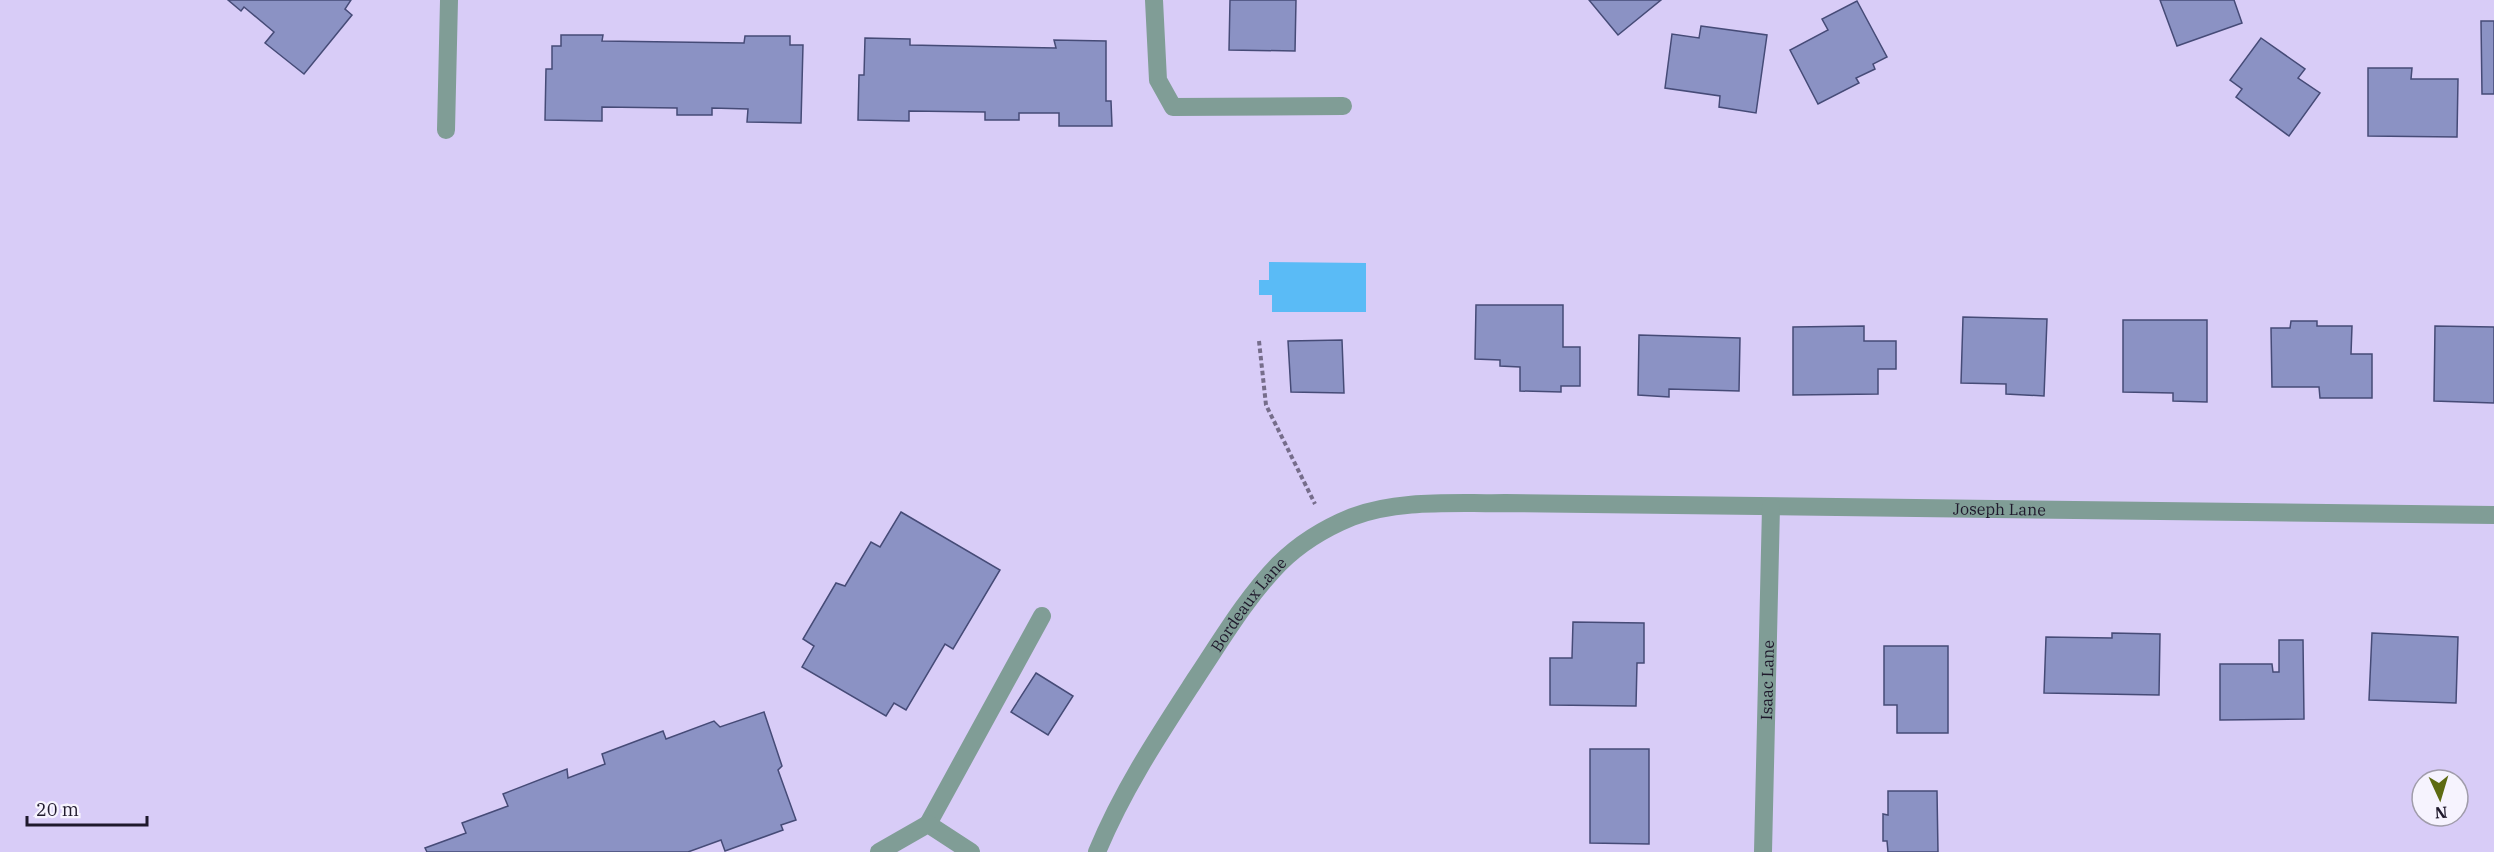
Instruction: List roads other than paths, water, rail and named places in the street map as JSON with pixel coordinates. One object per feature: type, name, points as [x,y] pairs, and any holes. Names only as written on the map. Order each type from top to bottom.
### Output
[{"type":"street","points":[[447,130],[449,0]]},
{"type":"street","points":[[1154,0],[1158,80],[1173,107],[1343,106]]},
{"type":"street","name":"Joseph Lane","points":[[1505,503],[2494,515]]},
{"type":"street","name":"Bordeaux Lane","points":[[1097,852],[1113,813],[1142,760],[1242,608],[1280,563],[1302,544],[1353,517],[1391,507],[1505,503]]},
{"type":"street","name":"Isaac Lane","points":[[1763,852],[1771,507]]},
{"type":"street","points":[[879,852],[928,824],[1042,616]]},
{"type":"street","points":[[928,824],[971,852]]},
{"type":"water","points":[[1269,262],[1366,263],[1366,312],[1272,312],[1272,295],[1259,295],[1259,280],[1269,280]]}]
